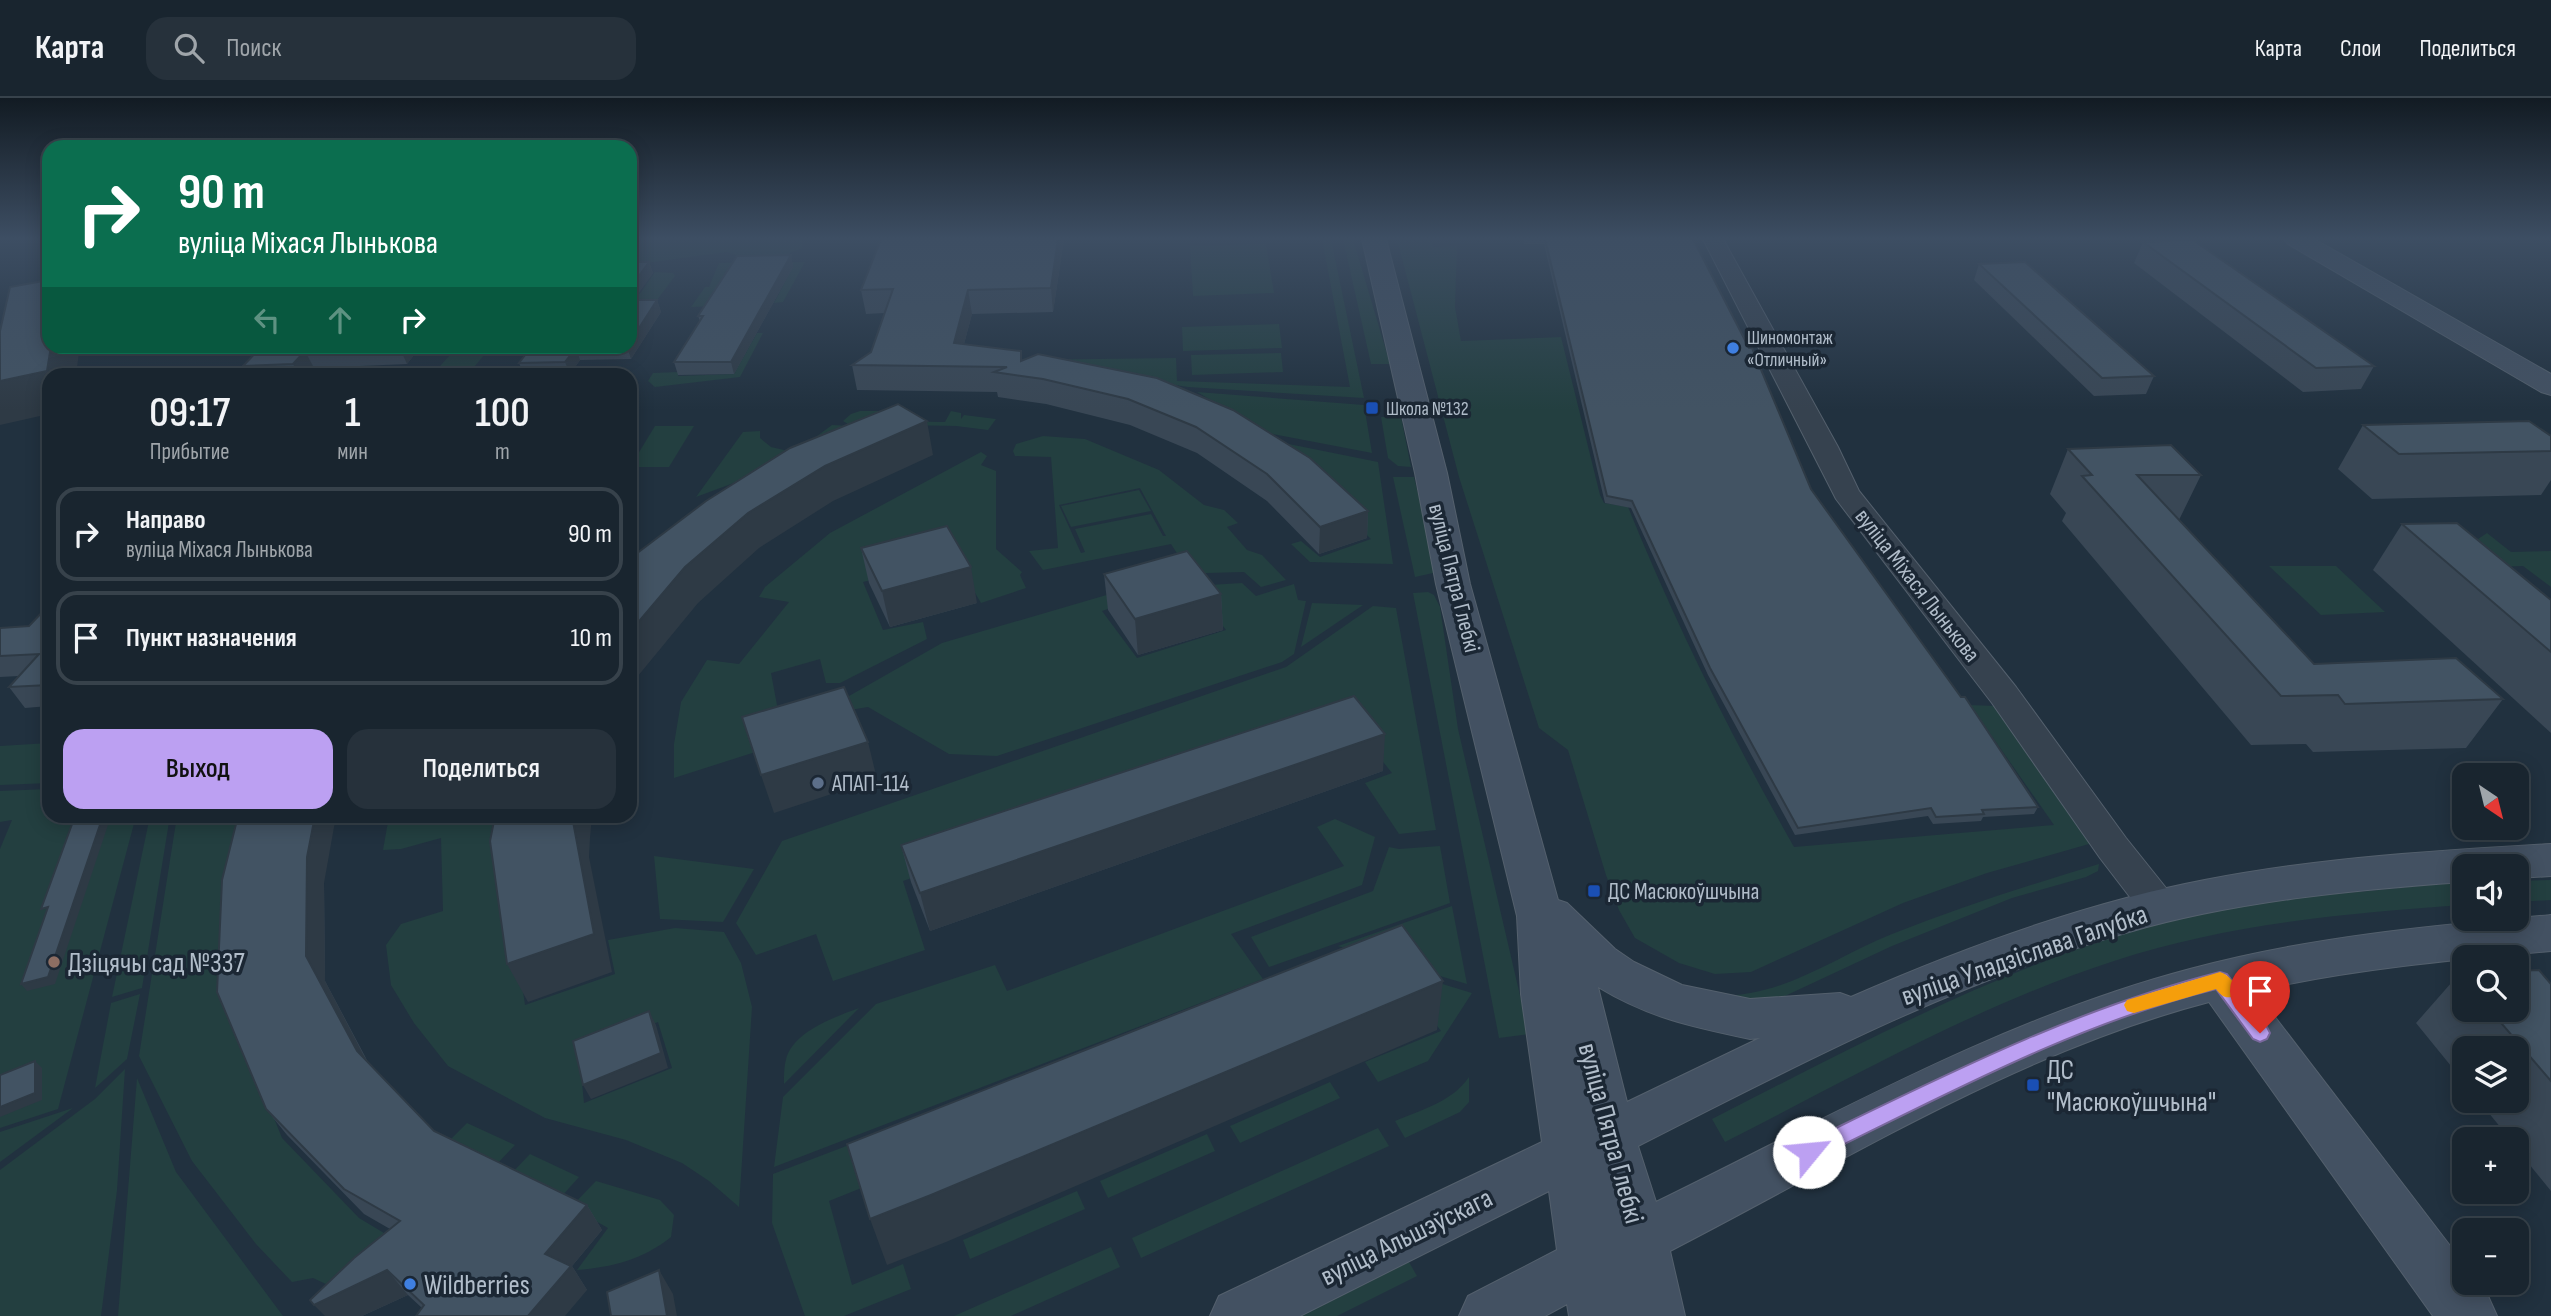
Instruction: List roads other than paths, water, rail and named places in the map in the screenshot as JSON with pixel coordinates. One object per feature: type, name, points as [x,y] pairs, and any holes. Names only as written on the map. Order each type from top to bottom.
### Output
[{"type":"main road","name":"вуліца Пятра Глебкі","points":[[1388,296],[1428,460],[1454,583],[1539,909],[1545,994],[1590,1145],[1639,1237],[1656,1316]]},
{"type":"main road","points":[[2395,296],[2551,386]]},
{"type":"main road","name":"вуліца Уладзіслава Галубка","points":[[1590,1145],[1863,1011],[2044,942],[2160,908],[2307,883],[2401,872],[2551,860]]},
{"type":"main road","points":[[1539,909],[1599,962],[1635,985],[1673,1003],[1750,1019],[1863,1011]]},
{"type":"main road","points":[[1488,1316],[1853,1128],[2007,1056],[2147,1000],[2220,980],[2358,953],[2551,933]]},
{"type":"main road","points":[[2220,980],[2468,1316]]},
{"type":"main road","name":"вуліца Пятра Глебкі","points":[[1590,1145],[1587,1263],[1598,1316]]},
{"type":"main road","name":"вуліца Альшэўскага","points":[[1239,1316],[1590,1145]]},
{"type":"street","name":"вуліца Міхася Лынькова","points":[[1744,296],[1825,447],[1846,493],[2004,695],[2113,848],[2160,908]]},
{"type":"place","name":"Шиномонтаж «Отличный»","points":[[1733,348]]},
{"type":"place","name":"Школа №132","points":[[1372,408]]},
{"type":"place","name":"АПАП-114","points":[[818,783]]},
{"type":"place","name":"ДС Масюкоўшчына","points":[[1594,891]]},
{"type":"place","name":"Дзіцячы сад №337","points":[[54,962]]},
{"type":"place","name":"ДС \"Масюкоўшчына\"","points":[[2033,1085]]},
{"type":"place","name":"Wildberries","points":[[410,1284]]}]
